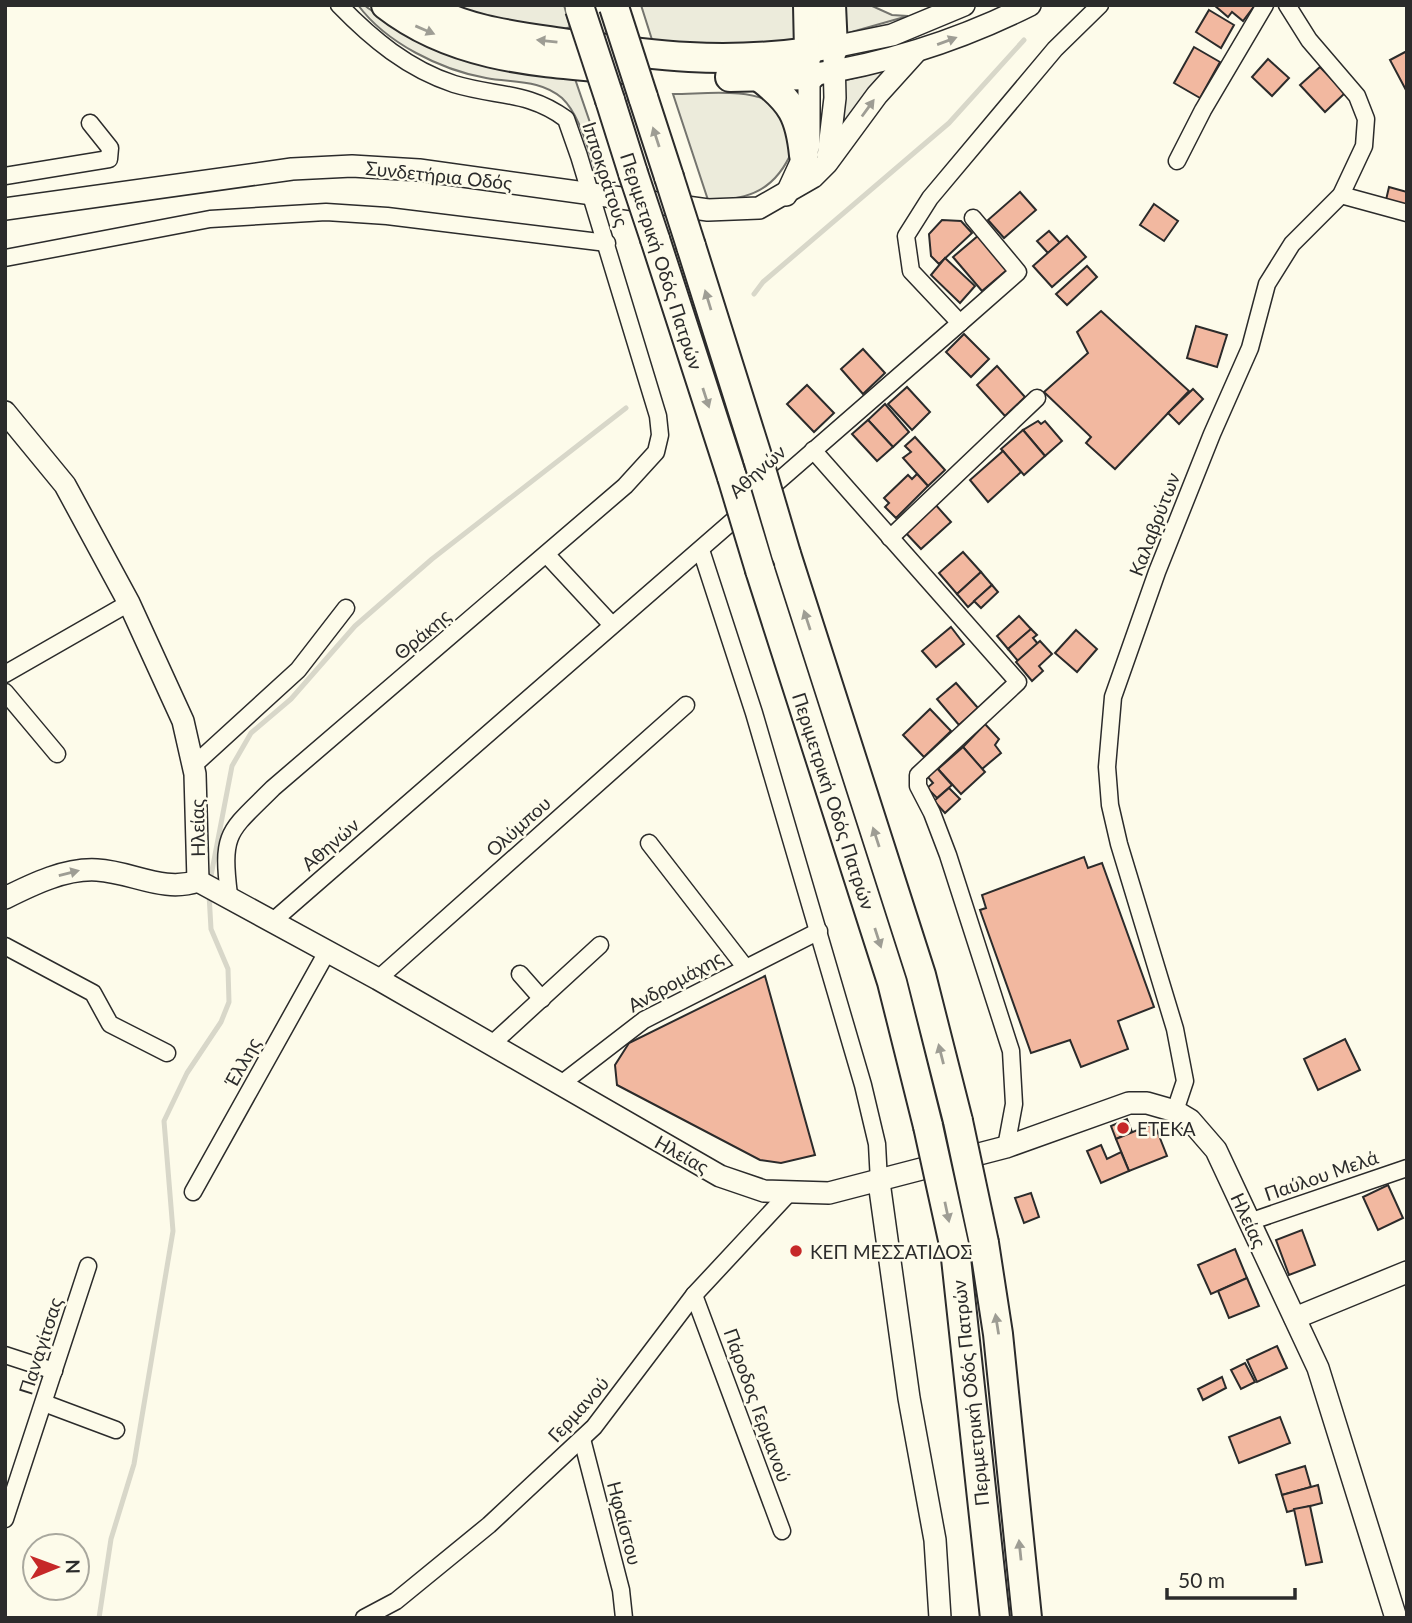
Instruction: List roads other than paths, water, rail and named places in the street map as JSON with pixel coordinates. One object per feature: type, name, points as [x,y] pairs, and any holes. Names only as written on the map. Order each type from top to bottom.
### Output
[{"type":"highway","points":[[386,5],[411,24],[468,49],[523,60],[712,77],[761,78],[822,62]]},
{"type":"highway","points":[[421,5],[455,22],[493,34],[644,55],[822,62]]},
{"type":"highway","points":[[808,5],[822,62]]},
{"type":"highway","points":[[822,62],[831,5]]},
{"type":"highway","name":"Περιμετρική Οδός Πατρών","points":[[614,6],[921,975],[958,1121],[984,1243],[998,1334],[1027,1618]]},
{"type":"highway","name":"Περιμετρική Οδός Πατρών","points":[[579,7],[892,982],[955,1249],[995,1618]]},
{"type":"highway","points":[[761,78],[790,105],[816,159]]},
{"type":"main road","points":[[822,62],[964,5]]},
{"type":"main road","points":[[822,62],[915,53],[978,30],[1030,5]]},
{"type":"main road","points":[[816,159],[915,53]]},
{"type":"main road","name":"Συνδετήρια Οδός","points":[[5,209],[292,169],[352,166],[419,170],[591,195],[734,211],[759,208],[786,195],[816,159],[811,125],[822,62]]},
{"type":"main road","name":"Ηλείας","points":[[5,412],[65,485],[129,603],[183,721],[194,765],[212,887],[379,979],[720,1176],[753,1188],[789,1194],[829,1193],[879,1182],[1006,1147],[1129,1103],[1147,1103],[1175,1111],[1198,1128],[1216,1150],[1295,1318],[1330,1401],[1396,1618]]},
{"type":"main road","points":[[5,898],[51,878],[84,870],[106,871],[176,887],[212,887]]},
{"type":"main road","points":[[879,1182],[909,1398],[935,1540],[940,1618]]},
{"type":"main road","points":[[1295,1318],[1407,1272]]},
{"type":"street","name":"Ιπποκράτους","points":[[339,5],[369,36],[420,69],[452,83],[496,94],[527,97],[566,120],[607,243],[657,410]]},
{"type":"street","points":[[960,323],[911,271],[906,236],[930,198],[1055,49],[1100,5]]},
{"type":"street","points":[[1177,161],[1203,110],[1265,5]]},
{"type":"street","name":"Καλαβρύτων","points":[[1175,1111],[1185,1082],[1175,1030],[1119,844],[1110,805],[1107,767],[1113,698],[1157,572],[1212,434],[1251,348],[1267,284],[1292,244],[1340,195],[1364,146],[1367,132],[1363,107],[1350,87],[1309,40],[1287,5]]},
{"type":"street","points":[[5,176],[109,159],[110,148],[90,123]]},
{"type":"street","points":[[1340,195],[1407,213]]},
{"type":"street","points":[[5,258],[210,219],[326,212],[376,215],[607,243]]},
{"type":"street","name":"Αθηνών","points":[[273,921],[1018,272],[973,218]]},
{"type":"street","points":[[890,538],[1037,398]]},
{"type":"street","name":"Θράκης","points":[[212,887],[233,829],[273,788],[547,555],[649,463],[656,452],[660,435],[657,410]]},
{"type":"street","points":[[813,450],[1018,682],[918,775],[918,786],[945,846],[1011,1051],[1014,1096],[1006,1147]]},
{"type":"street","points":[[701,550],[819,931],[872,1119],[879,1182]]},
{"type":"street","points":[[547,555],[612,625]]},
{"type":"street","points":[[5,674],[129,603]]},
{"type":"street","points":[[194,765],[298,670],[346,608]]},
{"type":"street","points":[[5,692],[57,754]]},
{"type":"street","name":"Ολύμπου","points":[[379,979],[686,705]]},
{"type":"street","points":[[649,844],[745,967]]},
{"type":"street","name":"Ανδρομάχης","points":[[561,1084],[644,1020],[819,931]]},
{"type":"street","points":[[492,1044],[600,945]]},
{"type":"street","points":[[5,946],[93,993],[110,1024],[167,1053]]},
{"type":"street","name":"Έλλης","points":[[193,1192],[327,952]]},
{"type":"street","points":[[520,974],[542,999]]},
{"type":"street","name":"Παύλου Μελά","points":[[1249,1222],[1407,1168]]},
{"type":"street","name":"Γερμανού","points":[[364,1618],[386,1607],[417,1584],[489,1525],[582,1439],[606,1413],[694,1295],[789,1194]]},
{"type":"street","name":"Παναγίτσας","points":[[5,1519],[88,1266]]},
{"type":"street","name":"Πάροδος Γερμανού","points":[[694,1295],[782,1531]]},
{"type":"street","points":[[5,1355],[54,1371]]},
{"type":"street","points":[[44,1403],[116,1430]]},
{"type":"street","name":"Ηφαίστου","points":[[582,1439],[621,1590],[624,1618]]},
{"type":"waterway","points":[[754,294],[763,282],[949,123],[1024,40]]},
{"type":"waterway","points":[[210,881],[232,766],[251,733],[291,699],[355,626],[432,559],[626,408]]},
{"type":"waterway","points":[[99,1618],[111,1539],[134,1464],[173,1231],[164,1121],[187,1073],[221,1022],[229,1002],[228,969],[211,929],[209,894]]},
{"type":"place","name":"ΕΤΕΚΑ","points":[[1123,1128]]},
{"type":"place","name":"ΚΕΠ ΜΕΣΣΑΤΙΔΟΣ","points":[[796,1251]]}]
